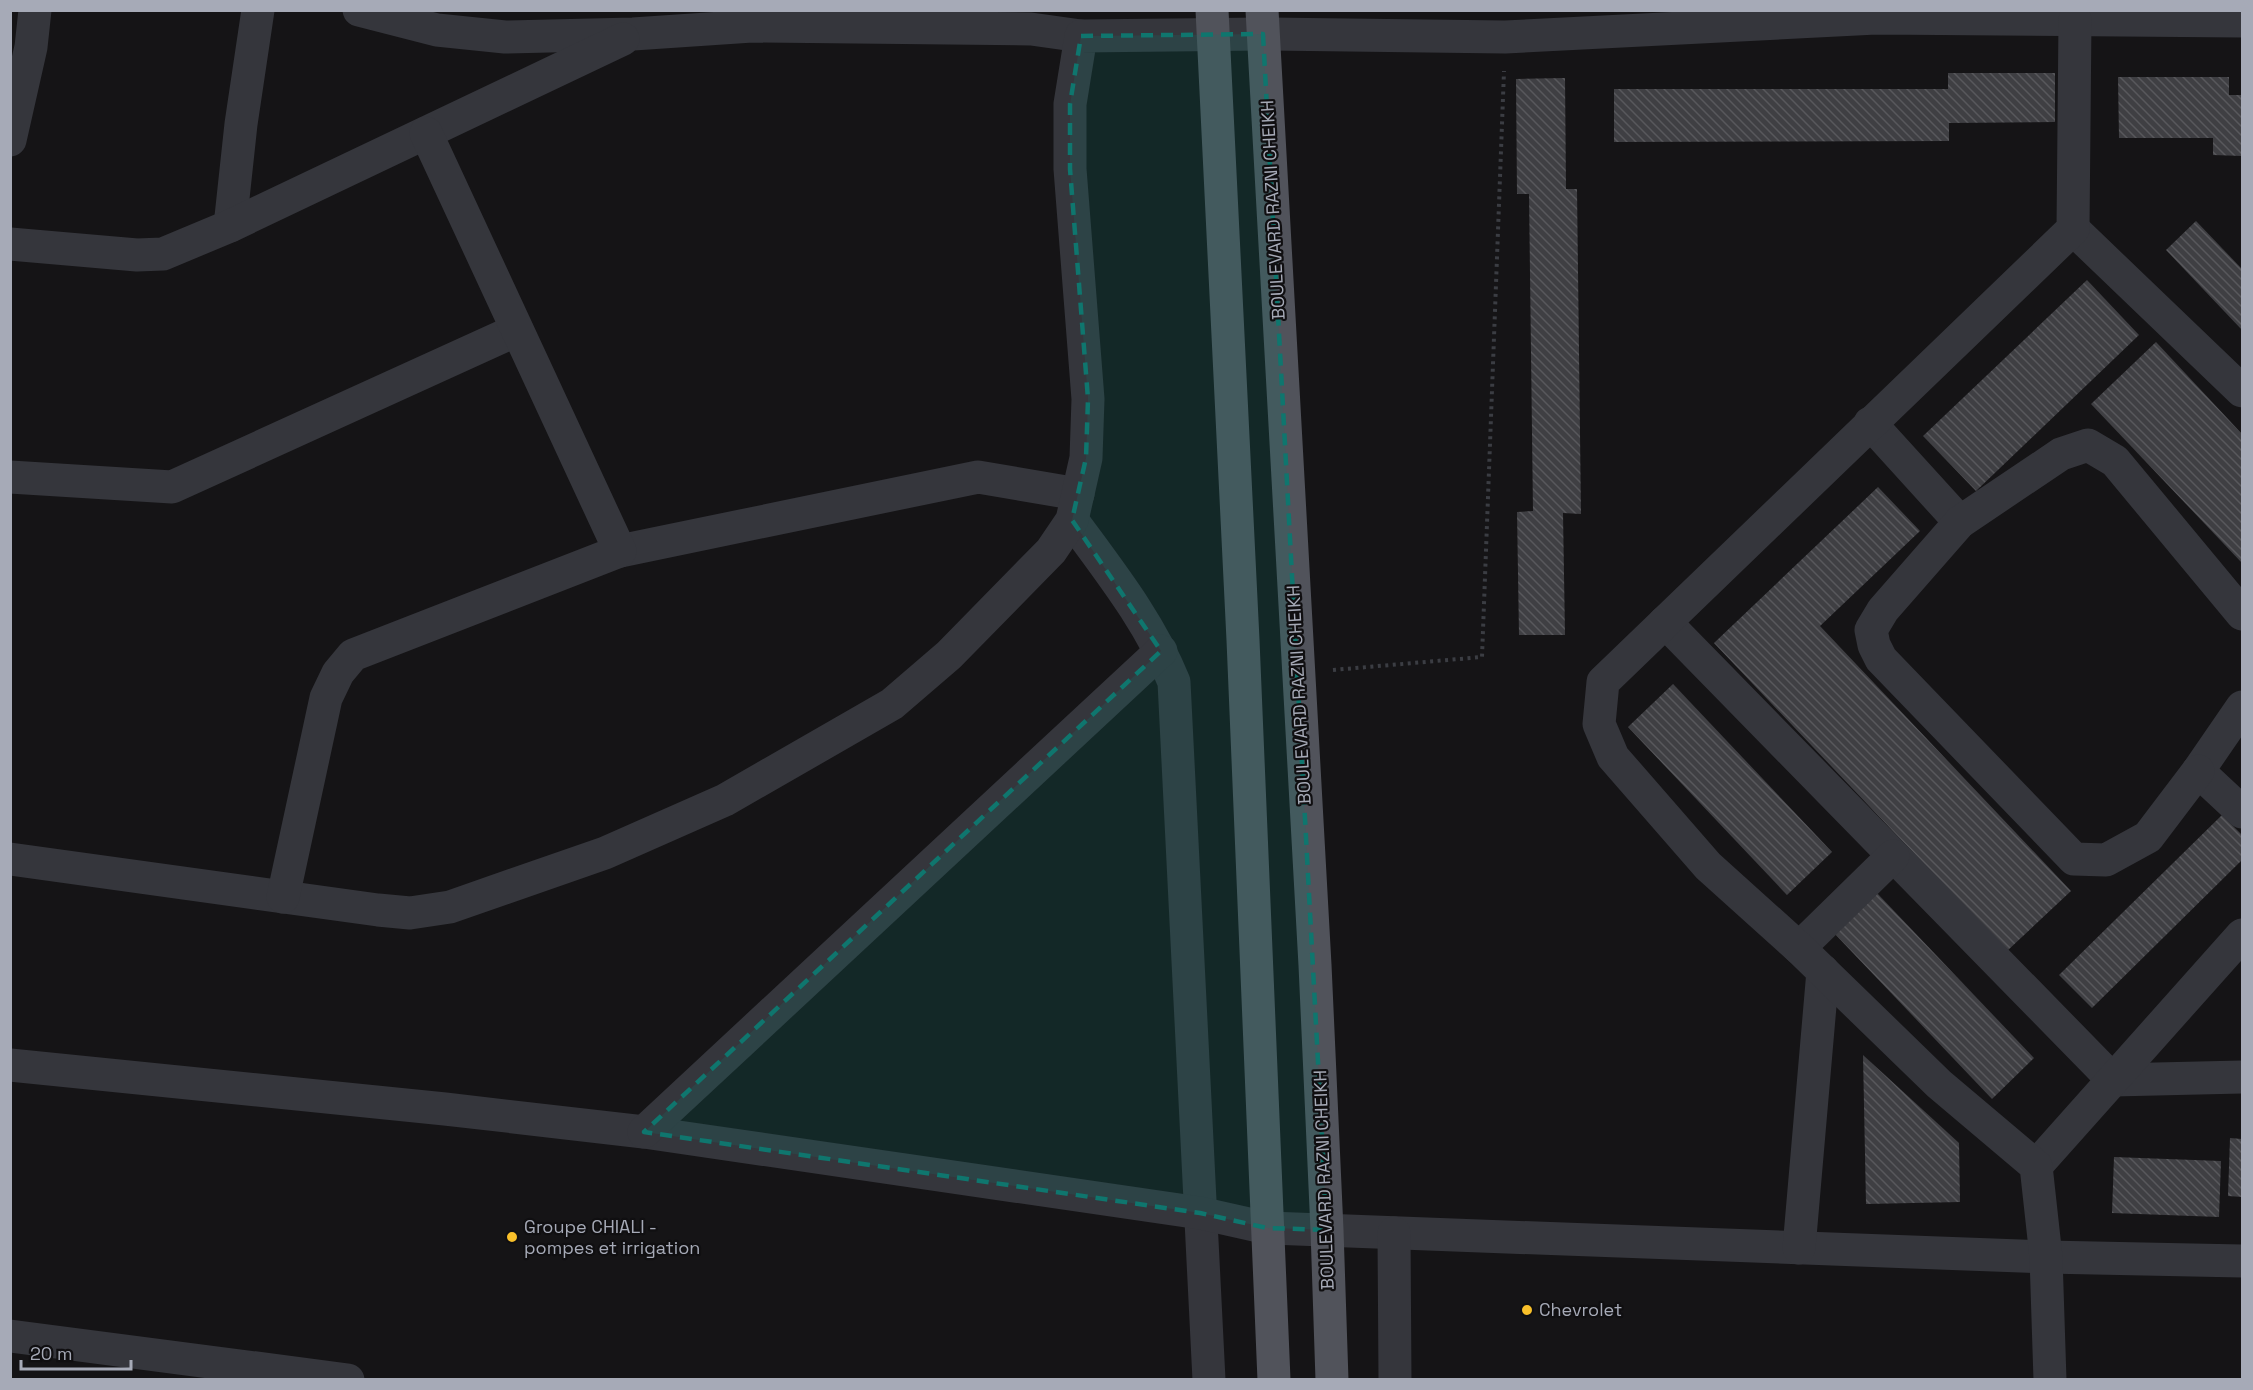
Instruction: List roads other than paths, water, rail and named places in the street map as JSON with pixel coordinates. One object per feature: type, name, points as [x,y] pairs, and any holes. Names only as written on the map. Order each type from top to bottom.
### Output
[{"type":"main road","points":[[1212,22],[1243,640],[1274,1380]]},
{"type":"main road","name":"BOULEVARD RAZNI CHEIKH","points":[[1262,22],[1315,965],[1332,1380]]},
{"type":"street","points":[[10,140],[21,45],[35,10]]},
{"type":"street","points":[[230,226],[241,124],[258,10]]},
{"type":"street","points":[[359,10],[436,30],[505,37],[618,26],[1031,29],[1081,36],[1212,22],[1505,24],[1876,14],[2075,20],[2242,21]]},
{"type":"street","points":[[2050,1380],[2046,1257],[2036,1166],[1939,1084],[1799,948],[1708,866],[1613,757],[1599,724],[1603,682],[2073,229],[2075,20]]},
{"type":"street","points":[[10,244],[137,255],[163,254],[230,226],[426,133],[618,26]]},
{"type":"street","points":[[10,859],[410,913],[450,907],[605,853],[725,800],[892,704],[949,655],[1051,551],[1075,507],[1086,458],[1088,399],[1070,169],[1070,104],[1081,36]]},
{"type":"street","points":[[426,133],[620,551]]},
{"type":"street","points":[[2073,229],[2242,391]]},
{"type":"street","points":[[10,477],[172,487],[517,330]]},
{"type":"street","points":[[1870,423],[1960,522]]},
{"type":"street","points":[[2242,614],[2115,461],[2088,445],[2061,454],[1960,522],[1883,610],[1871,630],[1874,645],[1881,659],[2074,860],[2106,860],[2148,837],[2198,771],[2242,707]]},
{"type":"street","points":[[283,897],[326,698],[338,673],[353,655],[620,551],[978,477],[1075,507],[1161,651],[1174,682],[1209,1380]]},
{"type":"street","points":[[1665,622],[2113,1080],[2242,1077]]},
{"type":"street","points":[[644,1132],[1161,651]]},
{"type":"street","points":[[2198,771],[2242,812]]},
{"type":"street","points":[[1799,948],[1893,856]]},
{"type":"street","points":[[2036,1166],[2242,935]]},
{"type":"street","points":[[1800,1248],[1823,971]]},
{"type":"street","points":[[10,1065],[445,1108],[644,1132],[1200,1213],[1267,1228],[2046,1257],[2242,1260]]},
{"type":"street","points":[[1394,1233],[1395,1380]]},
{"type":"street","points":[[10,1336],[348,1380]]},
{"type":"place","name":"Groupe CHIALI - pompes et irrigation","points":[[512,1237]]},
{"type":"place","name":"Chevrolet","points":[[1527,1310]]}]
